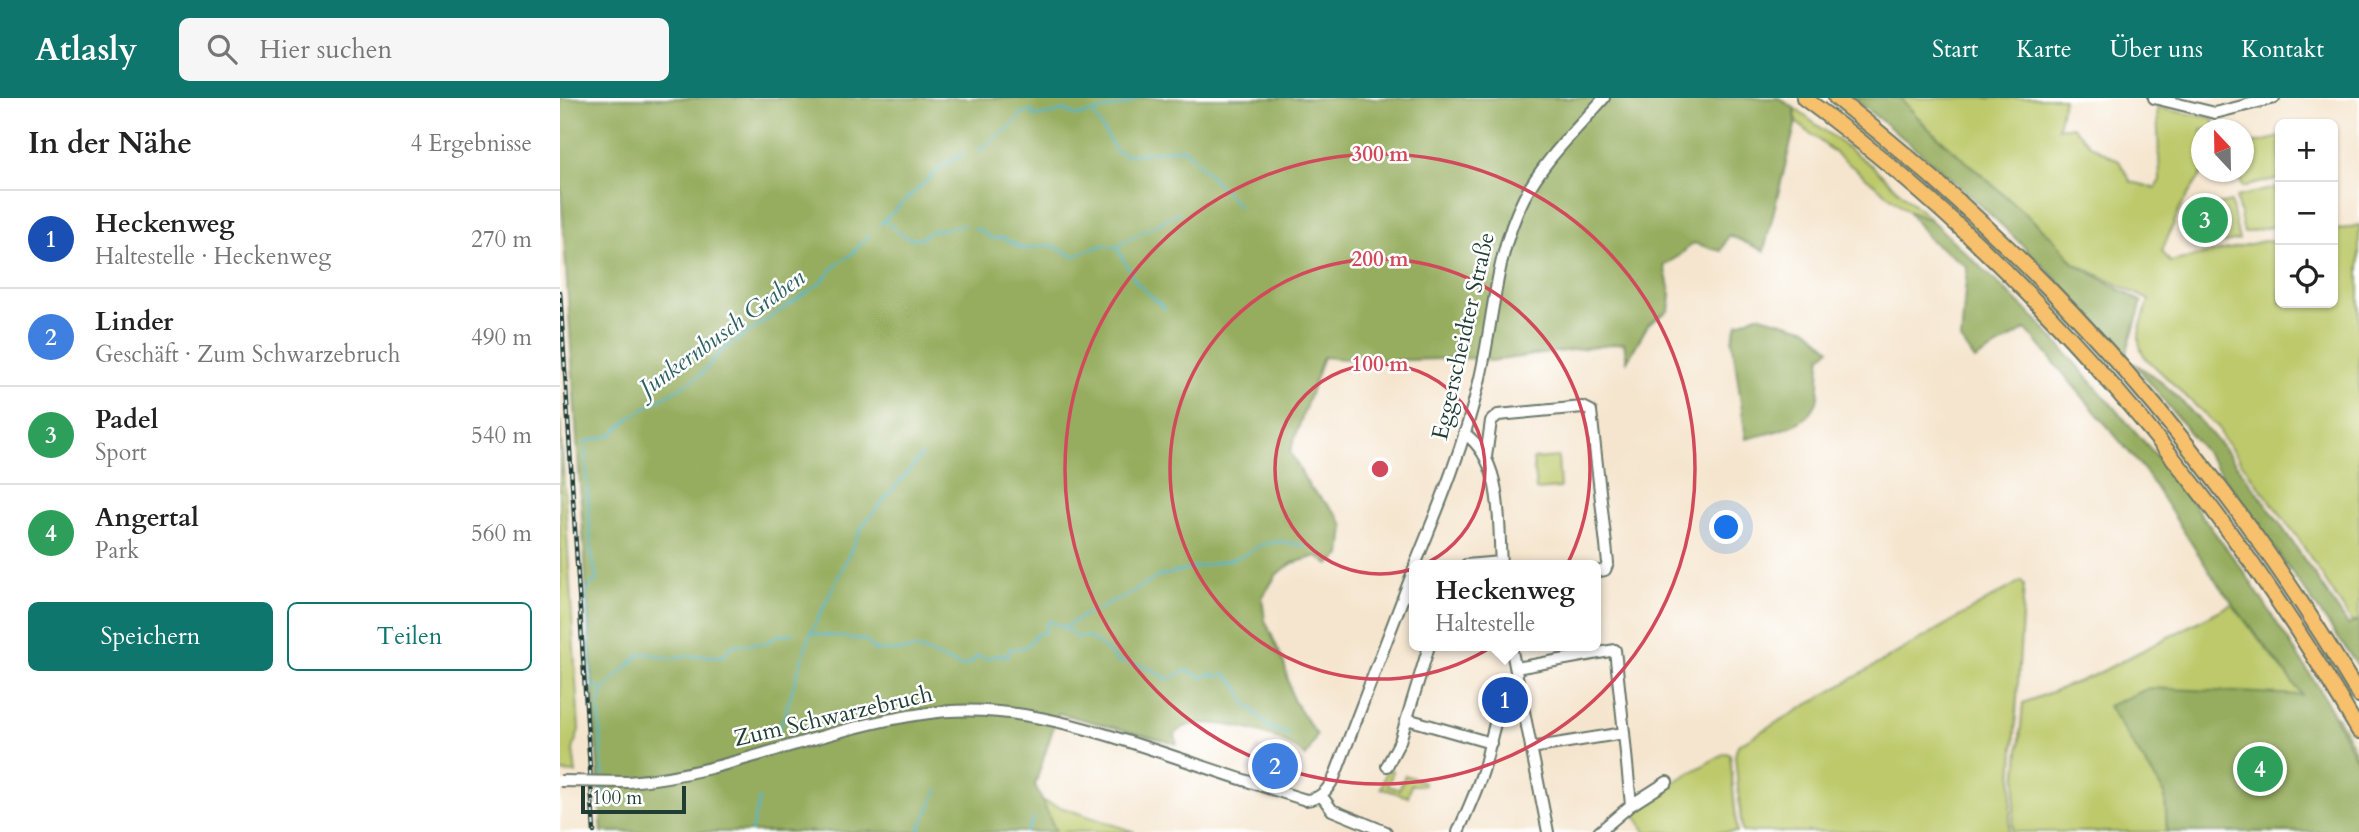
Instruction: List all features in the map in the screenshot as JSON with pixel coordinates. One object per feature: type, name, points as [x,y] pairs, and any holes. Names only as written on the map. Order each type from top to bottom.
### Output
[{"type":"highway","points":[[1804,98],[1892,168],[1976,244],[2049,316],[2101,373],[2155,436],[2255,568],[2321,667],[2359,731]]},
{"type":"highway","points":[[1836,98],[1905,151],[1992,230],[2076,316],[2151,399],[2271,558],[2359,695]]},
{"type":"street","name":"Eggerscheidter Straße","points":[[1418,560],[1463,437],[1480,376],[1496,280],[1511,226],[1526,195],[1542,171],[1604,98]]},
{"type":"street","points":[[2154,98],[2216,114],[2274,98]]},
{"type":"street","points":[[1486,457],[1491,421],[1498,415],[1583,407],[1591,411],[1608,564],[1605,570],[1601,571]]},
{"type":"street","points":[[1463,437],[1479,444],[1494,478],[1501,560]]},
{"type":"street","name":"Eggerscheidter Straße","points":[[1321,795],[1334,778],[1409,583]]},
{"type":"street","points":[[1516,668],[1615,650],[1631,805]]},
{"type":"street","points":[[1387,766],[1400,741],[1427,651]]},
{"type":"street","points":[[1512,651],[1548,832]]},
{"type":"street","points":[[1458,832],[1472,801],[1504,698],[1511,686],[1518,681]]},
{"type":"street","name":"Zum Schwarzebruch","points":[[560,781],[628,782],[689,773],[895,719],[957,710],[991,710],[1063,721],[1306,800],[1321,795]]},
{"type":"street","points":[[1407,719],[1490,743]]},
{"type":"street","points":[[1531,748],[1624,733]]},
{"type":"street","points":[[1599,832],[1631,805],[1667,782]]},
{"type":"street","points":[[1321,795],[1332,810],[1380,831]]},
{"type":"shaded area","points":[[1257,746],[1302,762],[1294,785],[1247,771]]},
{"type":"green space","points":[[560,98],[1779,98],[1794,108],[1796,122],[1764,251],[1729,235],[1721,251],[1693,243],[1664,265],[1671,296],[1669,310],[1648,325],[1627,361],[1624,343],[1491,361],[1476,358],[1371,361],[1323,357],[1290,452],[1310,488],[1335,512],[1344,526],[1341,555],[1329,565],[1317,556],[1293,563],[1277,574],[1262,598],[1265,620],[1284,663],[1293,700],[1317,735],[1306,757],[1282,741],[1235,726],[1188,726],[1175,733],[1177,744],[1058,713],[1035,785],[1056,832],[602,832],[560,174]]},
{"type":"green space","points":[[1852,98],[1900,98],[1928,128],[2053,238],[2074,263],[2142,302],[2126,354],[2062,285],[1961,187]]},
{"type":"green space","points":[[1900,98],[2064,98],[2058,128],[2072,126],[2090,145],[2119,161],[2131,182],[2155,188],[2160,180],[2157,108],[2213,118],[2191,119],[2191,182],[2197,182],[2181,206],[2162,251],[2170,262],[2264,241],[2275,242],[2275,308],[2338,308],[2338,230],[2359,225],[2359,620],[2353,624],[2298,538],[2222,437],[2219,428],[2145,357],[2139,336],[2149,300],[2074,263],[2053,238],[1928,128]]},
{"type":"green space","points":[[1794,108],[1872,166],[1933,222],[1908,211],[1796,122]]},
{"type":"green space","points":[[2275,138],[2275,179],[2242,187],[2241,182],[2254,182],[2254,144]]},
{"type":"green space","points":[[2275,188],[2275,226],[2244,233],[2236,197]]},
{"type":"green space","points":[[2231,202],[2239,240],[2196,249],[2194,234],[2198,233],[2194,210]]},
{"type":"green space","points":[[1908,211],[1933,222],[2037,320],[2161,461],[2244,572],[2322,693],[2359,764],[2359,828],[2356,832],[2167,832],[2165,794],[2108,706],[2149,688],[2302,695],[2217,583],[2145,471],[2026,329],[1975,360],[1961,340],[1967,267],[1929,239]]},
{"type":"green space","points":[[1757,315],[1808,329],[1830,349],[1821,356],[1817,402],[1811,412],[1781,430],[1746,439],[1732,339],[1737,324]]},
{"type":"green space","points":[[2134,363],[2165,385],[2195,415],[2264,502],[2348,625],[2359,620],[2359,667],[2212,461]]},
{"type":"green space","points":[[560,420],[579,730],[573,750],[576,773],[560,772]]},
{"type":"green space","points":[[1558,457],[1560,488],[1536,490],[1533,459]]},
{"type":"green space","points":[[2021,581],[2024,584],[2009,832],[1742,832],[1735,755],[1738,745]]},
{"type":"green space","points":[[2232,604],[2303,696],[2338,718],[2359,758],[2359,832],[2172,832],[2169,781],[2114,715],[2165,794],[2167,832],[2012,832],[2023,703],[2095,675]]},
{"type":"green space","points":[[1725,753],[1730,754],[1737,832],[1646,832],[1633,812],[1672,783]]},
{"type":"green space","points":[[1387,769],[1393,771],[1388,786],[1399,789],[1405,775],[1424,782],[1424,785],[1411,785],[1408,797],[1381,788]]},
{"type":"green space","points":[[1042,801],[1135,832],[1056,832]]},
{"type":"waterway","name":"Junkernbusch Graben","points":[[979,150],[1013,125],[1021,113],[1026,114],[1031,110],[1035,117],[1064,110],[1076,116],[1129,104],[1137,98]]},
{"type":"waterway","points":[[1093,113],[1116,151],[1126,155],[1184,148],[1240,207]]},
{"type":"waterway","name":"Junkernbusch Graben","points":[[880,224],[941,167],[964,153]]},
{"type":"waterway","points":[[974,229],[981,230],[990,238],[1003,238],[1024,249],[1052,245],[1073,256],[1103,245],[1116,247],[1179,212]]},
{"type":"waterway","points":[[886,222],[904,236],[913,239],[923,237],[931,231],[964,225]]},
{"type":"waterway","name":"Junkernbusch Graben","points":[[603,776],[599,705],[603,690],[597,686],[592,687],[586,593],[597,580],[591,551],[585,442],[611,435],[631,417],[699,376],[723,350],[819,284],[869,236]]},
{"type":"waterway","points":[[1117,248],[1136,282],[1165,309]]},
{"type":"waterway","points":[[780,729],[809,637],[863,525],[922,455]]},
{"type":"waterway","points":[[1066,627],[1159,576],[1240,557],[1261,545],[1280,541],[1306,546]]},
{"type":"waterway","points":[[811,633],[866,640],[875,651],[916,648],[962,667],[978,655],[985,659],[997,655],[1008,656],[1009,649],[1025,647],[1035,635],[1044,633],[1049,621],[1064,627],[1078,638],[1087,636],[1118,662],[1144,666],[1168,680],[1186,670],[1204,678],[1211,673],[1217,677],[1224,673],[1237,685],[1246,703],[1270,728],[1289,735]]},
{"type":"waterway","points":[[604,689],[640,654],[674,659],[681,656],[723,656],[733,645],[767,643],[773,638],[793,634]]},
{"type":"waterway","points":[[603,786],[603,806]]},
{"type":"waterway","points":[[918,832],[938,789]]},
{"type":"waterway","points":[[751,832],[760,798]]},
{"type":"waterway","points":[[1026,832],[1034,818]]},
{"type":"railway","points":[[560,292],[594,832]]},
{"type":"place","name":"Padel","points":[[2205,220]]},
{"type":"place","name":"Heckenweg","points":[[1505,700]]},
{"type":"place","name":"Linder","points":[[1275,766]]},
{"type":"place","name":"Angertal","points":[[2260,769]]}]
